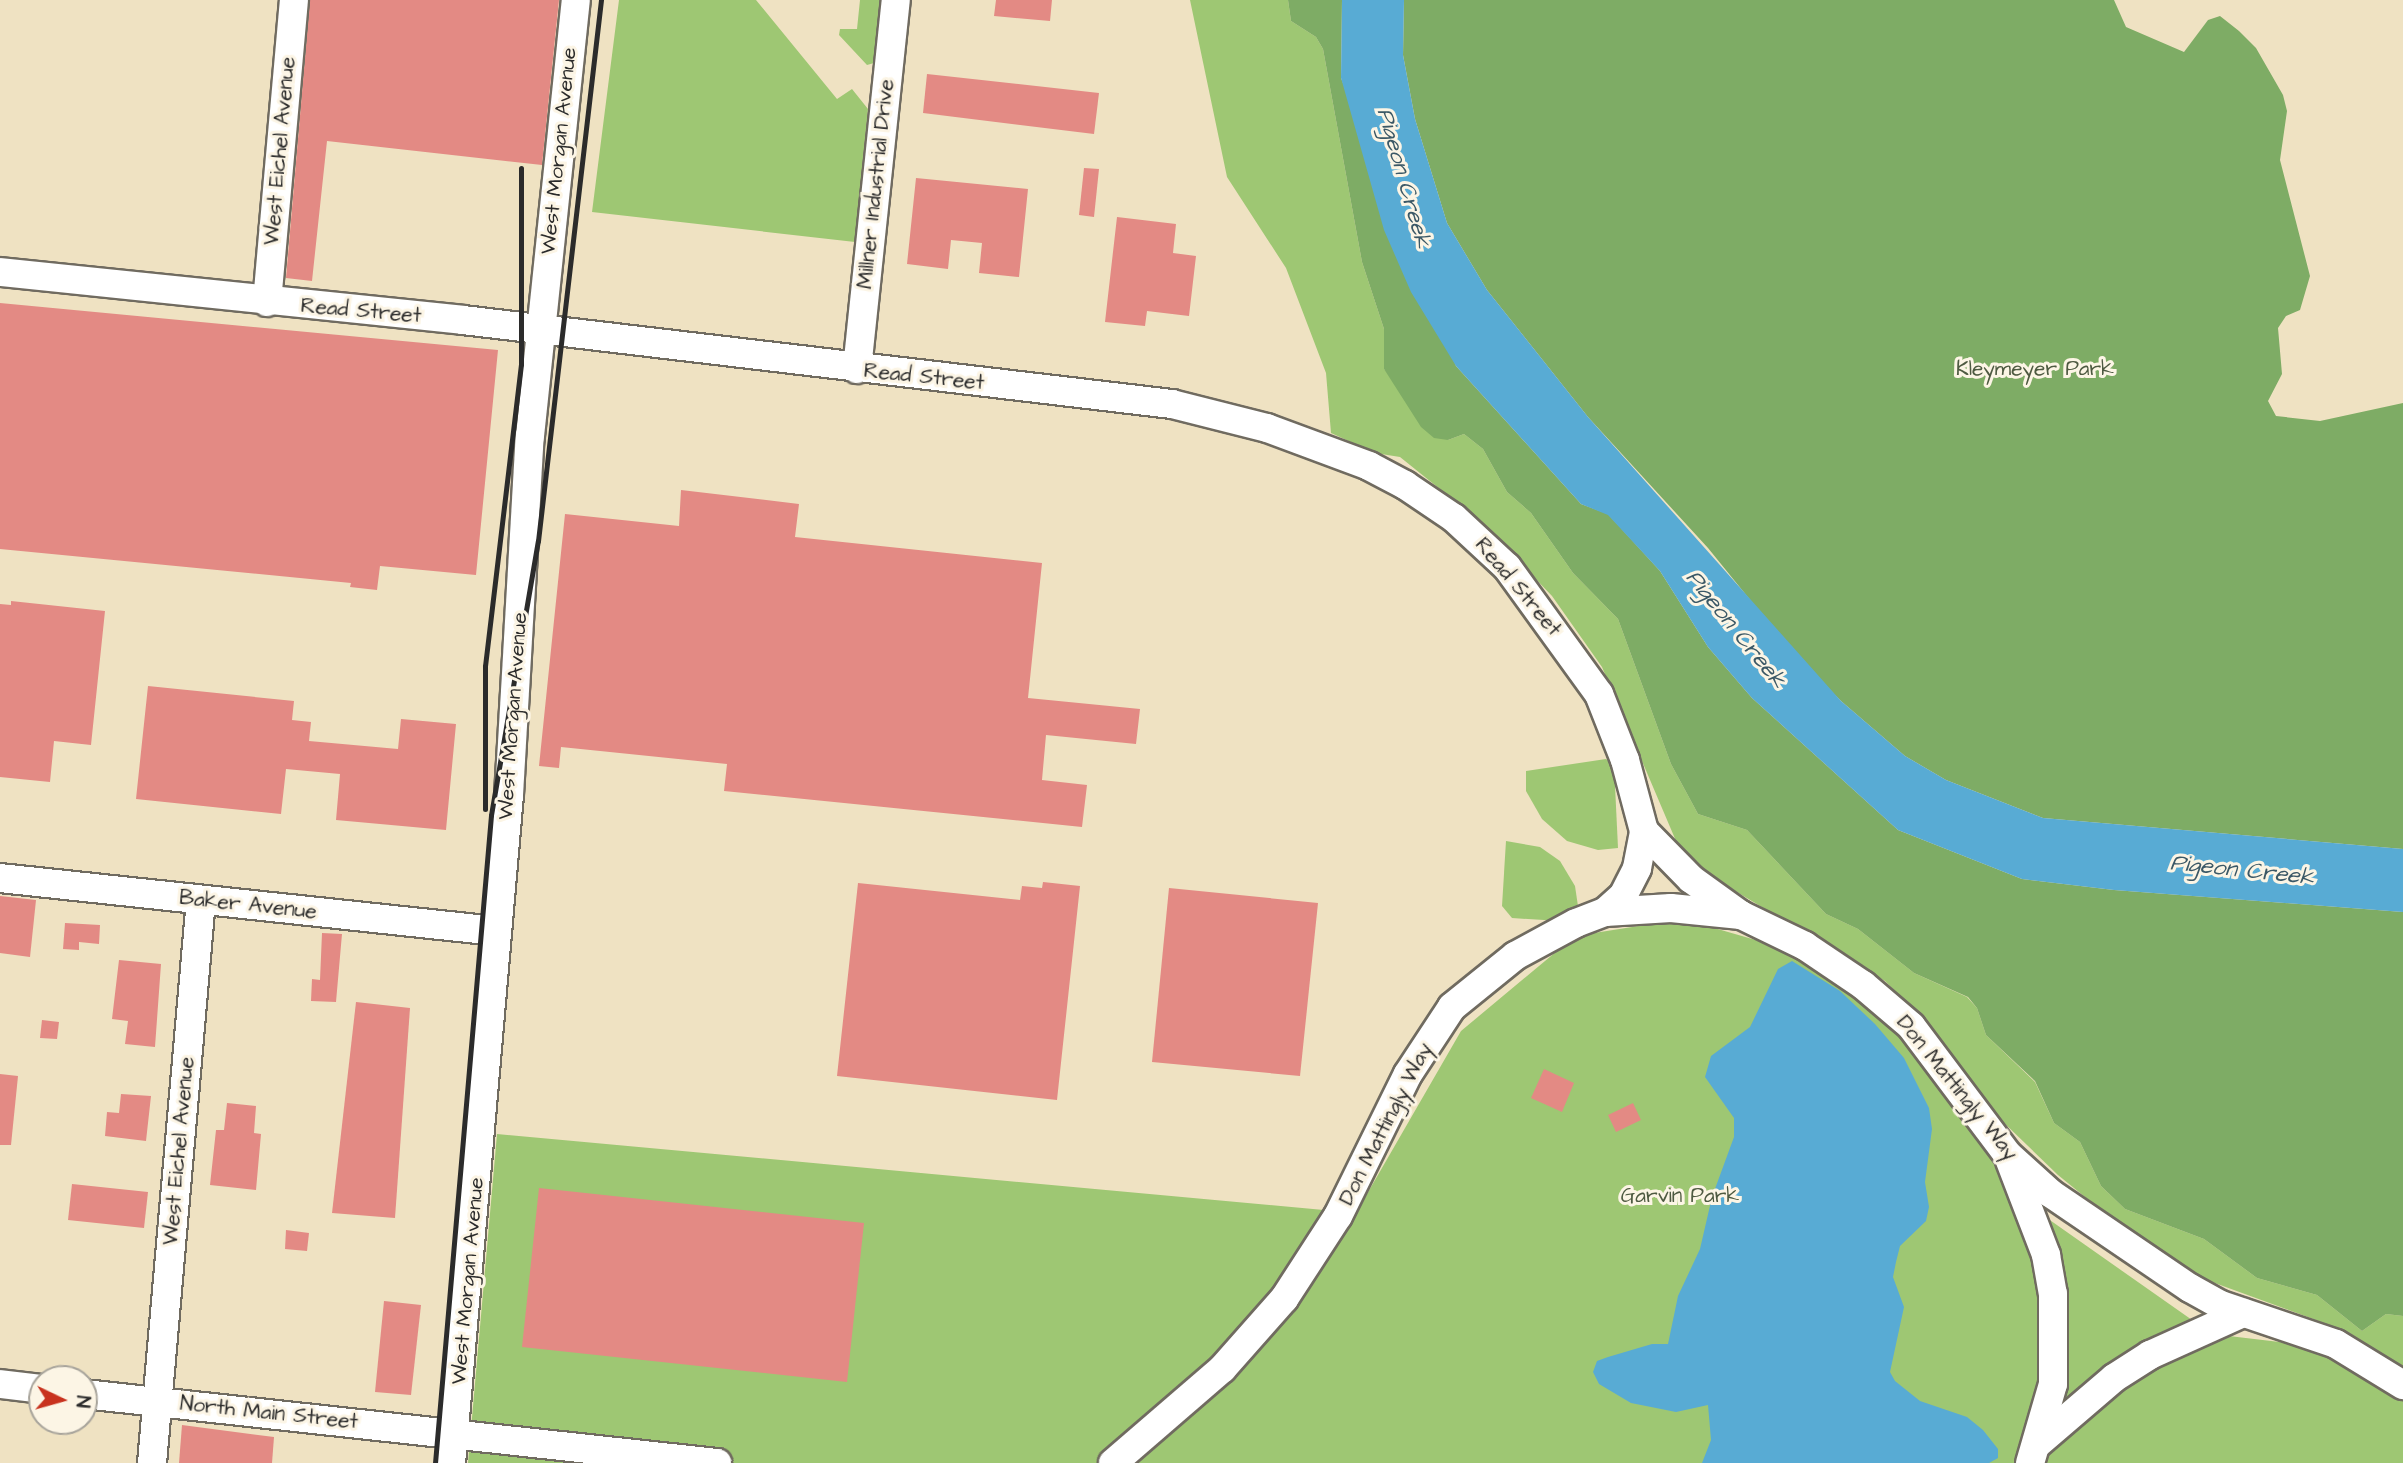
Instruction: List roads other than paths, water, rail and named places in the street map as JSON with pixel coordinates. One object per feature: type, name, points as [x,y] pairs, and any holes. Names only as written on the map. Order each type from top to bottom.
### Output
[{"type":"street","name":"West Eichel Avenue","points":[[267,302],[293,0]]},
{"type":"street","name":"West Morgan Avenue","points":[[451,1463],[495,931],[540,331],[576,0]]},
{"type":"street","name":"Millner Industrial Drive","points":[[857,369],[896,0]]},
{"type":"street","name":"Read Street","points":[[0,272],[540,331],[1214,412],[1369,466],[1405,485],[1454,518],[1507,567],[1581,666],[1609,716],[1644,831],[1691,879],[1741,915]]},
{"type":"street","name":"Read Street","points":[[1605,912],[1623,896],[1637,868],[1644,831]]},
{"type":"street","name":"Baker Avenue","points":[[0,878],[495,931]]},
{"type":"street","name":"West Eichel Avenue","points":[[152,1463],[201,900]]},
{"type":"street","name":"Don Mattingly Way","points":[[1113,1463],[1222,1369],[1284,1299],[1338,1216],[1408,1074],[1452,1007],[1515,956],[1605,912],[1671,908],[1741,915],[1805,946],[1892,1008],[1955,1080],[2008,1155],[2050,1193],[2158,1269],[2243,1314],[2336,1344],[2403,1385]]},
{"type":"street","points":[[2008,1155],[2046,1255],[2053,1294],[2053,1384],[2034,1453]]},
{"type":"street","points":[[2034,1453],[2115,1378],[2150,1355],[2243,1314]]},
{"type":"street","points":[[0,1384],[28,1387]]},
{"type":"street","name":"North Main Street","points":[[98,1396],[453,1433]]},
{"type":"street","points":[[453,1433],[717,1463]]},
{"type":"water","name":"Pigeon Creek","points":[[1342,0],[1404,0],[1403,55],[1415,119],[1447,223],[1487,290],[1588,417],[1841,701],[1905,756],[1946,780],[2043,818],[2403,849],[2403,912],[2114,890],[2022,879],[1898,830],[1752,698],[1708,647],[1660,571],[1608,515],[1581,504],[1456,366],[1411,292],[1384,230],[1341,78]]},
{"type":"water","points":[[1792,961],[1840,991],[1875,1024],[1904,1058],[1929,1108],[1932,1129],[1925,1182],[1929,1207],[1926,1221],[1900,1246],[1896,1262],[1893,1277],[1904,1307],[1890,1372],[1895,1381],[1920,1401],[1967,1417],[1983,1430],[1998,1449],[1998,1458],[1989,1463],[1702,1463],[1711,1440],[1708,1405],[1676,1412],[1631,1403],[1599,1384],[1593,1372],[1597,1361],[1652,1344],[1668,1344],[1678,1296],[1700,1249],[1712,1197],[1734,1137],[1734,1118],[1705,1077],[1711,1056],[1750,1027],[1778,969]]},
{"type":"railway","points":[[435,1463],[491,815],[538,541],[601,0]]},
{"type":"railway","points":[[485,809],[485,666],[521,364],[521,168]]},
{"type":"park label","name":"Kleymeyer Park","points":[[2035,369]]},
{"type":"park label","name":"Garvin Park","points":[[1680,1196]]}]
